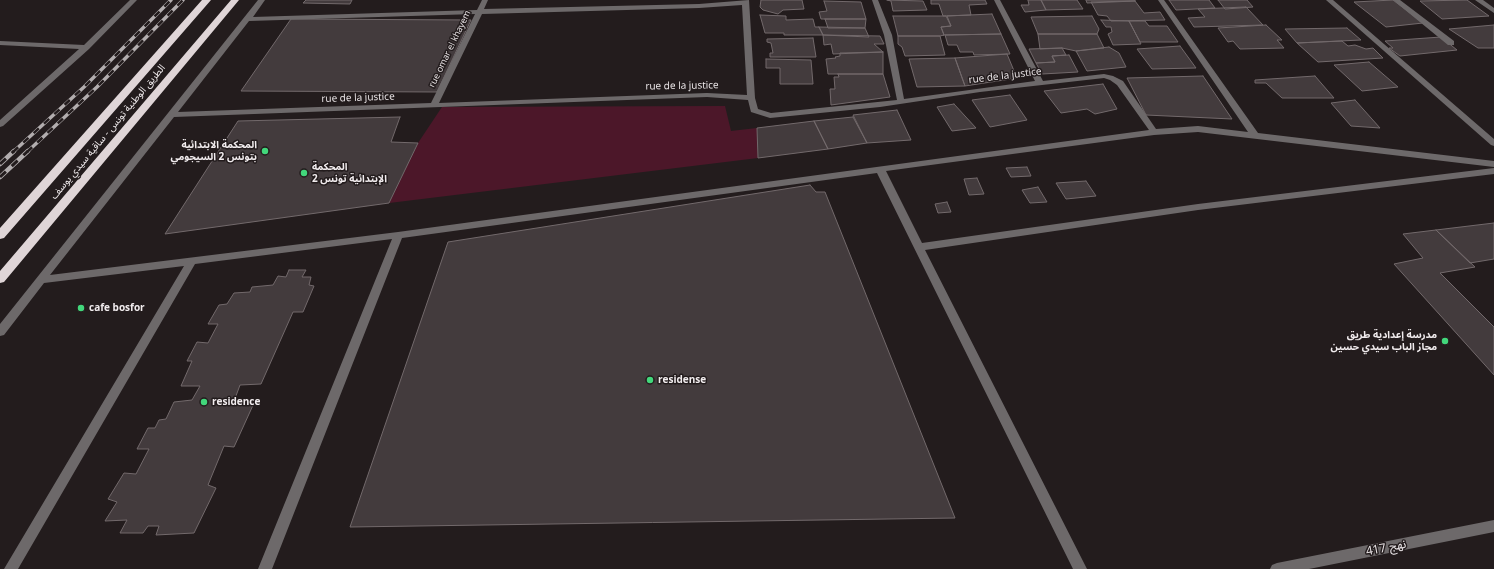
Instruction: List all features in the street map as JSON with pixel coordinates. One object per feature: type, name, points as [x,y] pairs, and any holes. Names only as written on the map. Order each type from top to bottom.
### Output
[{"type":"highway","name":"الطريق الوطنية تونس - ساقية سيدي يوسف","points":[[0,235],[207,0]]},
{"type":"highway","name":"الطريق الوطنية تونس - ساقية سيدي يوسف","points":[[0,279],[235,0]]},
{"type":"street","points":[[0,124],[86,47],[134,0]]},
{"type":"street","points":[[0,332],[262,0]]},
{"type":"street","name":"rue omar el khayem","points":[[433,106],[485,0]]},
{"type":"street","points":[[875,0],[888,35],[901,102]]},
{"type":"street","points":[[997,0],[1040,83]]},
{"type":"street","points":[[1161,0],[1256,135]]},
{"type":"street","points":[[1329,0],[1494,143]]},
{"type":"street","points":[[1396,0],[1451,43]]},
{"type":"street","points":[[1478,0],[1494,11]]},
{"type":"street","points":[[247,19],[699,6],[745,2],[751,98]]},
{"type":"street","points":[[0,43],[86,47]]},
{"type":"street","name":"rue de la justice","points":[[171,115],[707,95],[751,98],[754,110],[770,116],[901,102],[1086,77],[1104,76],[1113,78],[1120,83],[1154,132]]},
{"type":"street","points":[[42,280],[398,235],[1154,132],[1198,129],[1494,164]]},
{"type":"street","points":[[880,169],[1080,569]]},
{"type":"street","points":[[919,247],[1198,207],[1494,171]]},
{"type":"street","points":[[265,569],[398,235]]},
{"type":"street","points":[[11,569],[192,261]]},
{"type":"street","name":"نهج 417","points":[[1277,569],[1494,526]]},
{"type":"shaded area","points":[[725,106],[731,131],[757,128],[758,158],[389,203],[418,143],[442,107]]},
{"type":"building","points":[[306,0],[352,0],[350,4],[303,3]]},
{"type":"building","points":[[761,0],[802,0],[804,9],[783,10],[778,14],[763,10],[760,7]]},
{"type":"building","points":[[887,0],[923,1],[927,10],[893,11],[891,1]]},
{"type":"building","points":[[931,0],[985,0],[987,4],[969,5],[971,15],[943,16],[939,4],[931,4]]},
{"type":"building","points":[[1028,0],[1041,0],[1046,10],[1025,12],[1021,5],[1029,5]]},
{"type":"building","points":[[1041,0],[1077,0],[1083,9],[1046,10]]},
{"type":"building","points":[[1086,0],[1135,0],[1135,1],[1087,3]]},
{"type":"building","points":[[1169,0],[1209,0],[1215,8],[1176,10]]},
{"type":"building","points":[[1218,0],[1247,0],[1253,7],[1225,9]]},
{"type":"building","points":[[1393,0],[1423,23],[1386,27],[1354,2]]},
{"type":"building","points":[[1467,0],[1489,16],[1442,19],[1420,1]]},
{"type":"building","points":[[824,1],[861,2],[866,19],[821,19],[819,12],[827,11]]},
{"type":"building","points":[[1135,1],[1144,13],[1160,12],[1165,20],[1111,21],[1107,16],[1098,15],[1091,2]]},
{"type":"building","points":[[1246,7],[1263,25],[1194,27],[1188,18],[1205,17],[1198,9]]},
{"type":"building","points":[[992,14],[1001,34],[944,35],[941,27],[951,26],[947,16]]},
{"type":"building","points":[[760,15],[786,16],[786,20],[813,19],[815,27],[819,27],[823,35],[784,35],[784,33],[765,33]]},
{"type":"building","points":[[893,16],[946,16],[951,26],[941,27],[944,35],[940,36],[898,36]]},
{"type":"building","points":[[1092,16],[1099,29],[1097,34],[1038,34],[1031,17]]},
{"type":"building","points":[[291,19],[471,20],[437,92],[241,91]]},
{"type":"building","points":[[825,19],[866,19],[865,28],[828,28]]},
{"type":"building","points":[[1101,20],[1129,21],[1141,44],[1113,45],[1108,34],[1112,32],[1111,27],[1106,27]]},
{"type":"building","points":[[1129,21],[1145,21],[1149,26],[1167,26],[1178,42],[1140,42]]},
{"type":"building","points":[[1266,25],[1282,40],[1277,40],[1284,48],[1240,49],[1233,41],[1228,42],[1218,28]]},
{"type":"building","points":[[1494,25],[1494,48],[1478,48],[1449,29]]},
{"type":"building","points":[[819,27],[865,28],[869,37],[823,35]]},
{"type":"building","points":[[1347,28],[1361,40],[1297,43],[1285,29]]},
{"type":"building","points":[[1001,34],[1010,54],[974,55],[973,52],[960,52],[957,45],[948,45],[945,35]]},
{"type":"building","points":[[1038,34],[1097,34],[1104,48],[1076,51],[1062,48],[1040,49]]},
{"type":"building","points":[[823,35],[880,36],[884,44],[874,44],[883,52],[833,54],[831,44],[824,45]]},
{"type":"building","points":[[898,36],[940,36],[945,55],[905,56],[902,47],[898,44]]},
{"type":"building","points":[[1441,37],[1457,50],[1400,56],[1389,48],[1393,48],[1385,41]]},
{"type":"building","points":[[813,38],[816,57],[770,57],[770,53],[773,53],[771,43],[767,42],[767,39]]},
{"type":"building","points":[[1342,41],[1348,46],[1355,45],[1366,49],[1373,48],[1383,58],[1318,62],[1297,43]]},
{"type":"building","points":[[1180,46],[1196,68],[1152,69],[1137,49]]},
{"type":"building","points":[[1109,47],[1119,53],[1126,67],[1087,71],[1076,51]]},
{"type":"building","points":[[1062,48],[1066,55],[1052,56],[1055,62],[1036,63],[1029,49]]},
{"type":"building","points":[[883,52],[883,74],[828,74],[826,59],[836,58],[835,57],[840,56],[840,53]]},
{"type":"building","points":[[1007,54],[1017,78],[965,86],[955,58]]},
{"type":"building","points":[[1069,55],[1078,72],[1042,74],[1036,63],[1055,62],[1052,56]]},
{"type":"building","points":[[955,58],[965,86],[917,87],[909,59]]},
{"type":"building","points":[[766,59],[811,60],[813,84],[780,84],[780,68],[766,68]]},
{"type":"building","points":[[1369,62],[1398,87],[1362,91],[1334,65]]},
{"type":"building","points":[[838,74],[883,74],[890,97],[831,105],[830,89],[835,89],[834,77],[839,77]]},
{"type":"building","points":[[1203,76],[1232,119],[1146,115],[1127,78]]},
{"type":"building","points":[[1315,76],[1334,98],[1282,98],[1266,83],[1255,83],[1255,80]]},
{"type":"building","points":[[1103,84],[1117,109],[1095,114],[1087,109],[1061,113],[1044,91]]},
{"type":"building","points":[[1010,95],[1027,120],[990,127],[972,100]]},
{"type":"building","points":[[1355,100],[1380,128],[1351,126],[1331,103]]},
{"type":"building","points":[[954,104],[976,128],[952,131],[937,107]]},
{"type":"building","points":[[897,110],[911,140],[867,143],[853,115]]},
{"type":"building","name":"المحكمة الإبتدائية تونس 2","points":[[400,117],[391,142],[418,143],[389,203],[165,234],[238,121]]},
{"type":"building","points":[[853,117],[867,143],[828,149],[814,121]]},
{"type":"building","points":[[814,121],[828,149],[758,158],[757,128]]},
{"type":"building","points":[[1027,167],[1031,176],[1011,177],[1006,168]]},
{"type":"building","points":[[977,178],[984,194],[969,195],[964,179]]},
{"type":"building","points":[[1086,181],[1096,196],[1066,199],[1056,183]]},
{"type":"building","name":"residense","points":[[810,185],[816,192],[825,192],[955,518],[350,527],[448,242]]},
{"type":"building","points":[[1038,187],[1047,202],[1030,203],[1022,190]]},
{"type":"building","points":[[947,202],[951,212],[938,213],[935,204]]},
{"type":"building","points":[[1494,223],[1494,259],[1470,263],[1436,230]]},
{"type":"building","points":[[1436,230],[1475,267],[1440,273],[1494,327],[1494,375],[1394,264],[1423,258],[1403,234]]},
{"type":"building","name":"residence","points":[[289,270],[306,270],[302,277],[311,277],[309,285],[314,286],[303,312],[293,312],[261,384],[240,385],[233,404],[254,403],[234,447],[224,446],[208,485],[216,488],[194,533],[156,535],[159,526],[148,526],[143,533],[120,533],[127,520],[105,521],[117,502],[108,499],[124,473],[136,474],[149,449],[137,449],[148,428],[155,428],[159,420],[166,419],[174,402],[192,400],[200,386],[181,386],[192,361],[187,361],[197,342],[208,343],[218,324],[208,324],[219,305],[227,304],[234,293],[250,292],[252,287],[273,285],[278,276],[286,277]]},
{"type":"railway","points":[[13,152],[84,87],[171,0]]},
{"type":"railway","points":[[27,152],[97,87],[183,0]]},
{"type":"railway","points":[[0,164],[14,151]]},
{"type":"railway","points":[[0,177],[28,151]]},
{"type":"place","name":"المحكمة الابتدائية بتونس 2 السيجومي","points":[[265,151]]},
{"type":"place","name":"المحكمة الإبتدائية تونس 2","points":[[304,173]]},
{"type":"place","name":"cafe bosfor","points":[[81,308]]},
{"type":"place","name":"مدرسة إعدادية طريق مجاز الباب سيدي حسين","points":[[1445,341]]},
{"type":"place","name":"residense","points":[[650,380]]},
{"type":"place","name":"residence","points":[[204,402]]}]
